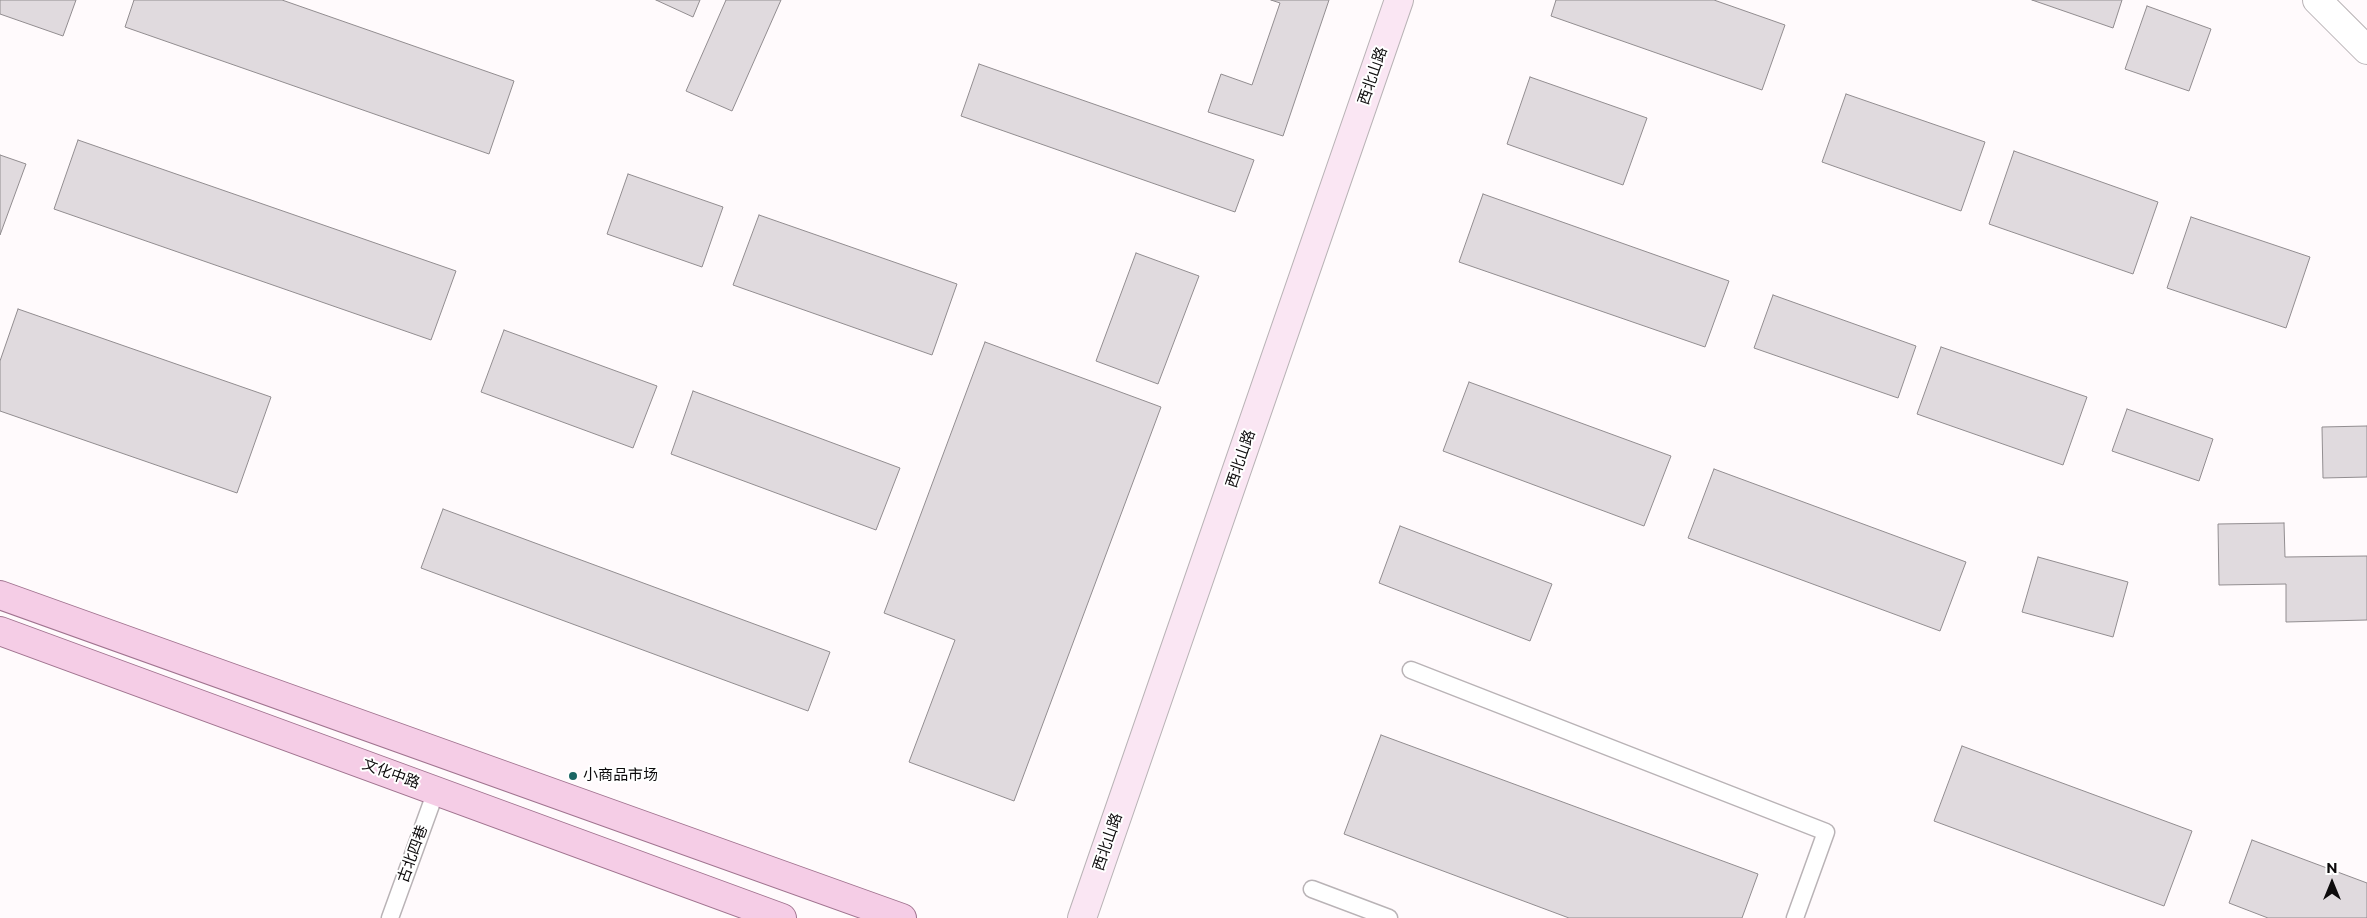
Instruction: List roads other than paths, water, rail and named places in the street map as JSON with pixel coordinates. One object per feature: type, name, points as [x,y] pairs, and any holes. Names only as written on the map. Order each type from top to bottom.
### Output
[{"type":"main road","name":"西北山路","points":[[1082,918],[1399,0]]},
{"type":"main road","points":[[0,595],[902,918]]},
{"type":"main road","name":"文化中路","points":[[0,631],[782,918]]},
{"type":"street","points":[[2317,0],[2367,50]]},
{"type":"lane","points":[[1411,670],[1826,832],[1795,918]]},
{"type":"lane","name":"古北四巷","points":[[390,918],[436,791]]},
{"type":"lane","points":[[1312,889],[1389,918]]},
{"type":"place","name":"小商品市场","points":[[573,776]]}]
